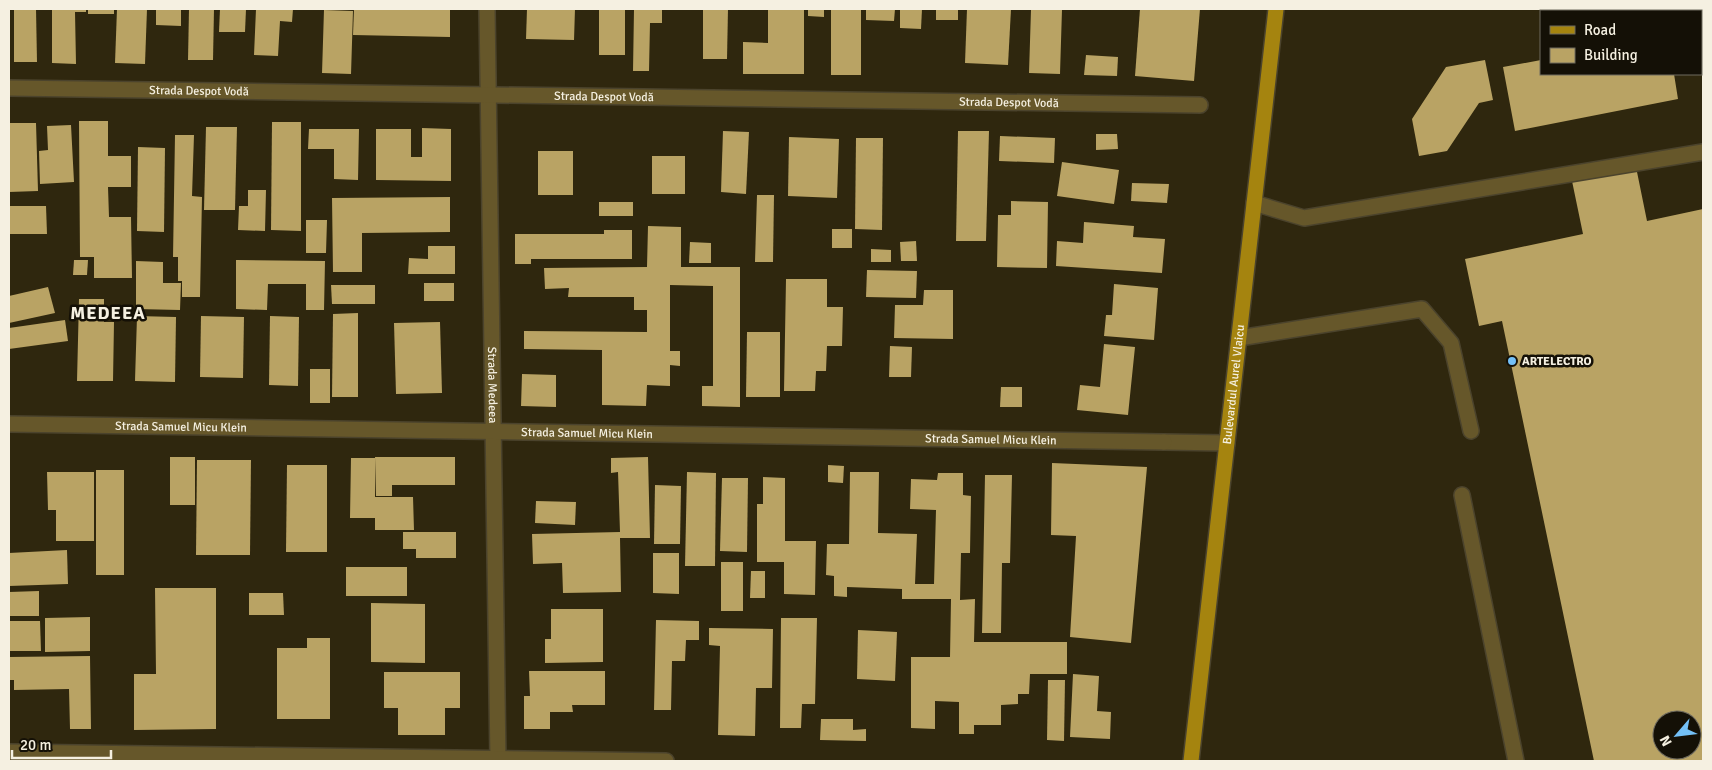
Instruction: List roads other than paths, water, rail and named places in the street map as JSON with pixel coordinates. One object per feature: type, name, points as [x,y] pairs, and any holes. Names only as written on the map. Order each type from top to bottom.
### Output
[{"type":"main road","name":"Bulevardul Aurel Vlaicu","points":[[1190,761],[1276,9]]},
{"type":"street","name":"Strada Medeea","points":[[487,9],[498,760]]},
{"type":"street","name":"Strada Despot Vodă","points":[[9,88],[1200,104]]},
{"type":"street","points":[[1254,203],[1304,218],[1703,152]]},
{"type":"street","points":[[1239,338],[1422,309],[1451,343],[1471,431]]},
{"type":"street","name":"Strada Samuel Micu Klein","points":[[9,424],[1227,444]]},
{"type":"street","points":[[1462,495],[1516,761]]},
{"type":"street","points":[[9,752],[666,761]]},
{"type":"place","name":"ARTELECTRO","points":[[1512,361]]},
{"type":"district","name":"MEDEEA","points":[[108,313]]}]
